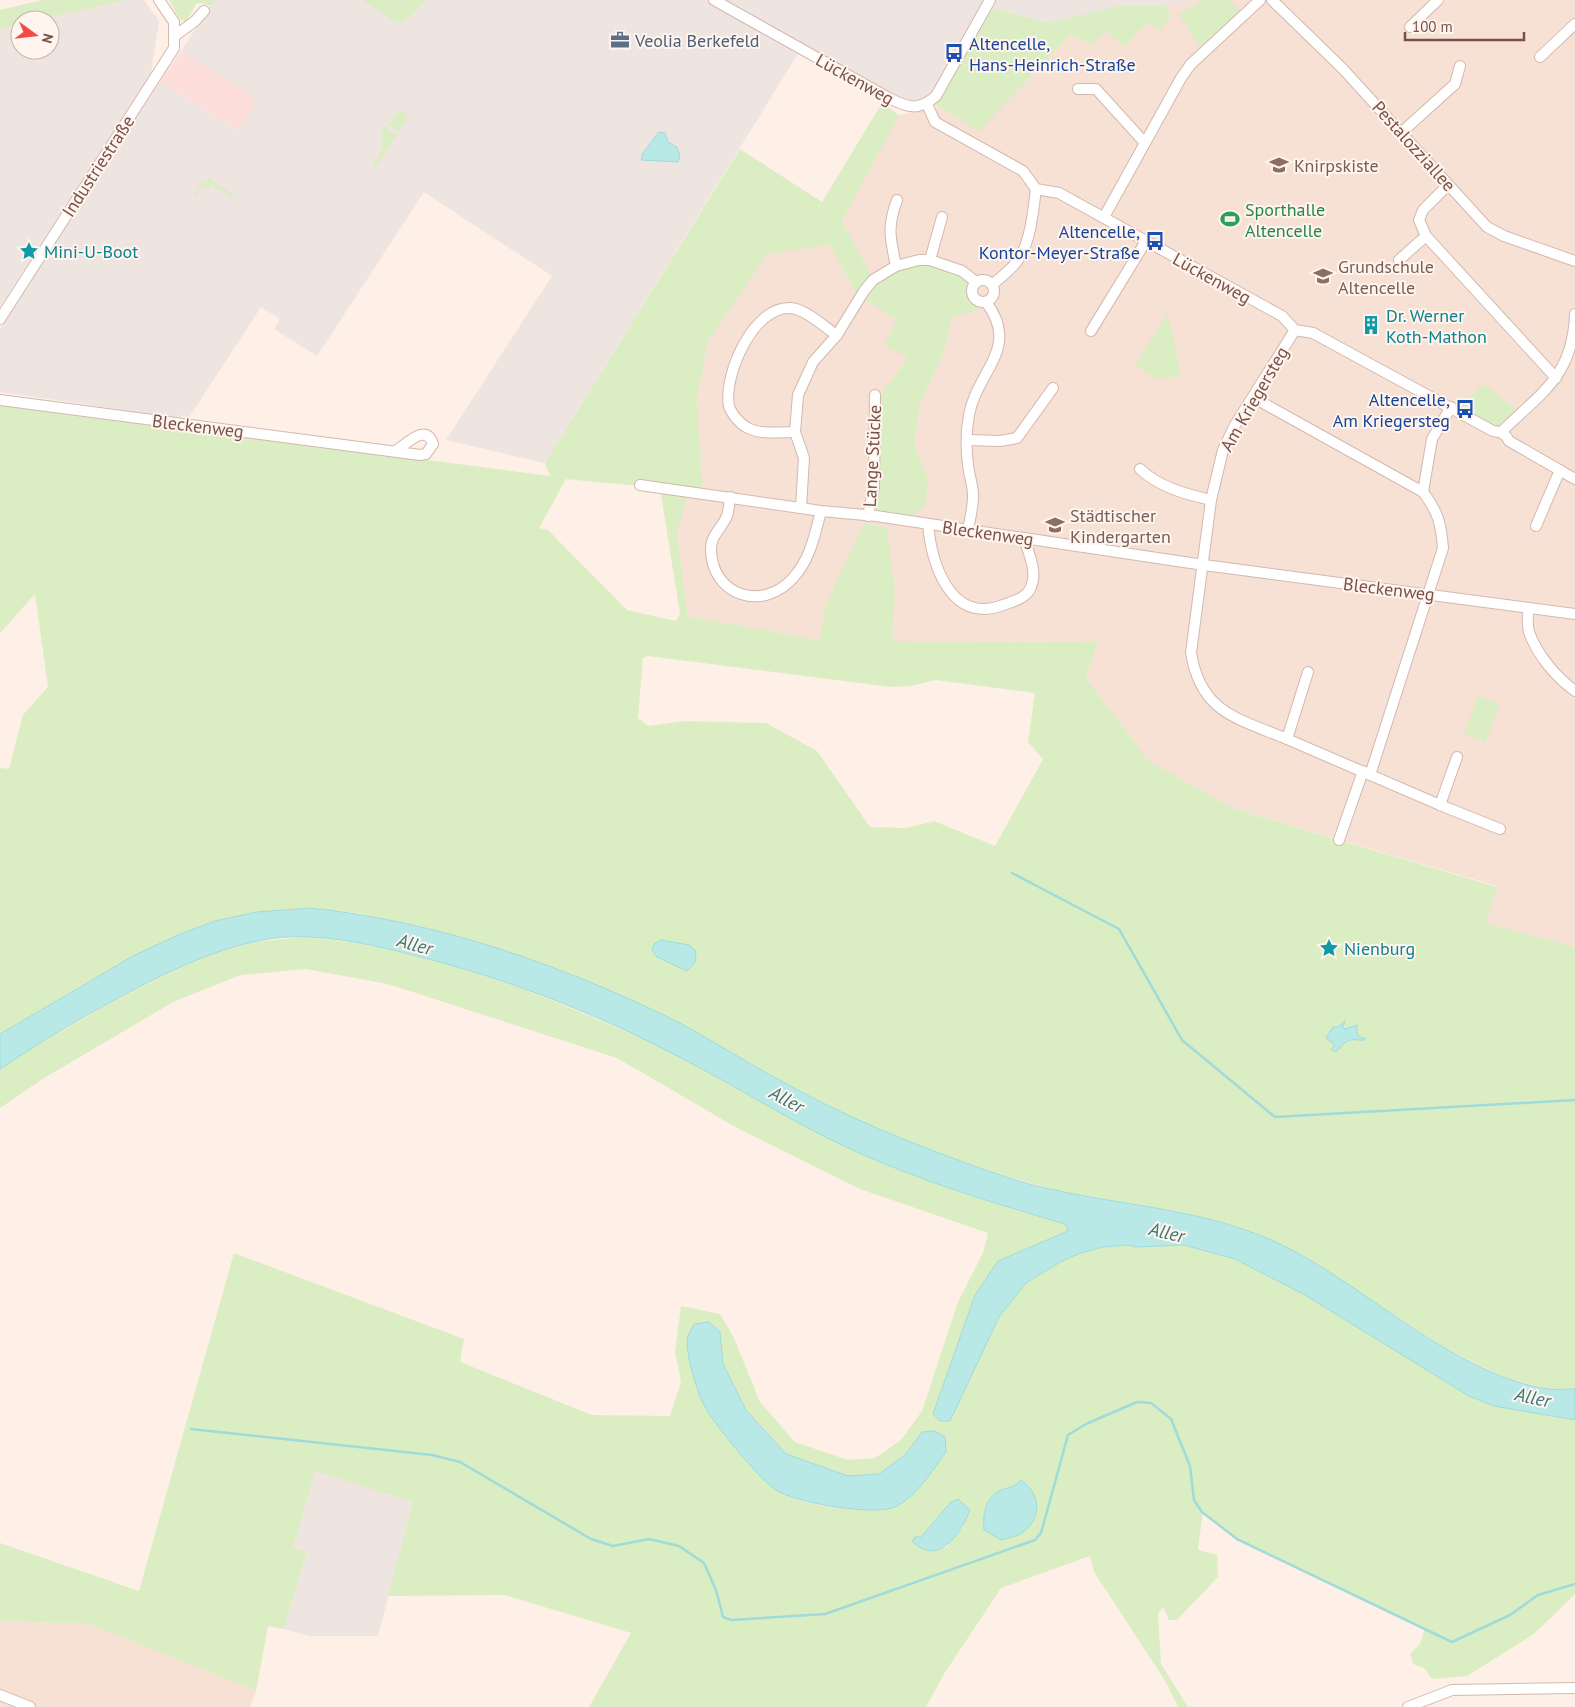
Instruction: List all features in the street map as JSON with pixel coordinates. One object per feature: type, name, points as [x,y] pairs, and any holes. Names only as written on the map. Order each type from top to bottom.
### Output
[{"type":"street","points":[[159,0],[174,22],[176,36]]},
{"type":"street","name":"Lückenweg","points":[[714,0],[902,104],[912,107],[927,104]]},
{"type":"street","points":[[990,0],[936,96],[927,104],[935,122],[1024,171],[1036,189],[1031,225],[1020,256],[1009,270],[992,285]]},
{"type":"street","points":[[1104,217],[1144,142],[1191,64],[1260,0]]},
{"type":"street","name":"Pestalozziallee","points":[[1272,0],[1332,57],[1488,227],[1504,236],[1575,261]]},
{"type":"street","points":[[1410,27],[1438,0]]},
{"type":"street","name":"Industriestraße","points":[[0,319],[174,48],[176,36],[195,21],[204,10]]},
{"type":"street","points":[[1540,57],[1575,24]]},
{"type":"street","points":[[1402,132],[1455,84],[1460,66]]},
{"type":"street","points":[[1078,89],[1096,89],[1144,142]]},
{"type":"street","points":[[1448,184],[1422,210],[1419,220],[1426,236],[1556,378]]},
{"type":"street","name":"Lückenweg","points":[[1036,189],[1059,193],[1104,217],[1282,316],[1295,330],[1313,333],[1493,431],[1501,432],[1506,435],[1509,441],[1575,479]]},
{"type":"street","points":[[896,266],[890,237],[890,219],[897,200]]},
{"type":"street","points":[[930,260],[942,217]]},
{"type":"street","points":[[1399,260],[1426,236]]},
{"type":"street","points":[[1091,331],[1146,241]]},
{"type":"street","points":[[801,507],[804,458],[795,432],[798,395],[813,362],[837,335],[868,286],[873,280],[896,266],[919,260],[930,260],[962,270],[976,282]]},
{"type":"street","points":[[983,280],[992,285],[994,295],[986,302],[979,302],[972,295],[972,288],[976,282],[983,280]]},
{"type":"street","points":[[968,530],[973,496],[967,440],[969,414],[979,386],[996,358],[1000,337],[1000,323],[986,302]]},
{"type":"street","points":[[795,432],[767,432],[746,428],[736,418],[729,407],[728,386],[736,362],[749,335],[760,320],[773,311],[790,308],[802,312],[837,335]]},
{"type":"street","points":[[1501,432],[1556,378],[1570,352],[1574,337],[1575,314]]},
{"type":"street","name":"Am Kriegersteg","points":[[1295,330],[1254,398],[1235,425],[1223,450],[1211,500],[1204,565],[1192,643],[1194,674],[1212,703],[1234,716],[1500,829]]},
{"type":"street","points":[[967,440],[1000,442],[1017,438],[1053,388]]},
{"type":"street","name":"Lange Stücke","points":[[868,516],[874,487],[875,395]]},
{"type":"street","points":[[1254,398],[1423,492],[1435,508],[1442,524],[1443,548],[1429,594],[1366,773],[1339,840]]},
{"type":"street","name":"Bleckenweg","points":[[0,400],[427,456],[433,444],[431,438],[425,435],[418,435],[396,451]]},
{"type":"street","points":[[1423,492],[1432,439],[1451,407]]},
{"type":"street","points":[[1140,468],[1149,477],[1174,490],[1211,500]]},
{"type":"street","points":[[1536,526],[1560,470]]},
{"type":"street","name":"Bleckenweg","points":[[640,485],[968,530],[1204,565],[1575,614]]},
{"type":"street","points":[[730,497],[726,516],[716,532],[711,550],[715,568],[723,583],[740,594],[762,598],[777,593],[794,578],[811,550],[821,511]]},
{"type":"street","points":[[928,525],[930,548],[937,567],[951,593],[970,608],[984,610],[1026,595],[1032,586],[1034,574],[1024,538]]},
{"type":"street","points":[[1528,608],[1529,630],[1537,649],[1562,681],[1575,691]]},
{"type":"street","points":[[1287,738],[1308,672]]},
{"type":"street","points":[[1440,804],[1457,756]]},
{"type":"street","points":[[1408,1707],[1452,1690],[1575,1688]]},
{"type":"street","points":[[0,1695],[30,1707]]},
{"type":"shaded area","points":[[125,0],[144,0],[159,21],[151,73],[0,307],[0,29],[10,26],[10,60],[60,60],[60,15]]},
{"type":"shaded area","points":[[214,0],[1196,0],[1192,3],[1165,6],[1118,6],[1050,23],[988,7],[933,104],[905,100],[804,44],[545,463],[446,440],[552,276],[424,192],[317,356],[274,329],[280,319],[261,307],[188,419],[183,415],[179,418],[0,392],[0,329],[160,81],[238,131],[257,100],[181,51]]},
{"type":"shaded area","points":[[1196,0],[1575,0],[1575,947],[1485,923],[1497,886],[1235,809],[1149,761],[1086,678],[1098,642],[891,641],[895,590],[886,528],[865,523],[825,606],[819,640],[688,616],[677,534],[689,491],[703,493],[697,400],[708,342],[766,254],[830,245],[856,294],[897,320],[908,358],[880,395],[928,479],[914,445],[920,404],[944,352],[952,317],[976,311],[969,288],[874,280],[842,221],[884,139],[899,115],[938,107],[979,130],[1071,34],[1107,31],[1147,23],[1160,30],[1172,15],[1165,6],[1192,3]]},
{"type":"shaded area","points":[[181,51],[258,100],[238,131],[160,81]]},
{"type":"shaded area","points":[[315,1470],[413,1502],[378,1636],[309,1636],[284,1629],[307,1552],[293,1548]]},
{"type":"shaded area","points":[[0,1621],[89,1624],[256,1691],[250,1707],[0,1707]]},
{"type":"green space","points":[[42,0],[125,0],[60,15],[60,10],[10,10],[10,26],[0,29],[0,10]]},
{"type":"green space","points":[[169,0],[214,0],[211,6],[200,3],[196,4],[186,22],[180,19]]},
{"type":"green space","points":[[363,0],[426,0],[405,21],[397,23]]},
{"type":"green space","points":[[1203,0],[1229,0],[1241,11],[1200,46],[1179,15]]},
{"type":"green space","points":[[1118,6],[1165,6],[1172,15],[1160,30],[1147,23],[1124,47],[1107,31],[1092,45],[1071,34],[979,131],[933,104],[988,7],[1050,23]]},
{"type":"green space","points":[[882,103],[899,115],[842,221],[874,280],[896,266],[942,263],[970,282],[970,296],[980,305],[976,311],[952,317],[944,352],[920,404],[914,445],[928,479],[925,505],[912,516],[873,509],[874,421],[880,395],[908,358],[884,345],[897,320],[856,294],[830,245],[767,254],[708,342],[697,400],[703,493],[689,491],[677,534],[688,616],[819,640],[825,606],[864,523],[887,528],[895,590],[892,641],[1098,642],[1086,678],[1149,761],[1235,809],[1497,887],[1486,923],[1575,947],[1575,1389],[1549,1389],[1510,1379],[1478,1365],[1444,1347],[1308,1260],[1238,1227],[1175,1211],[1059,1191],[999,1174],[936,1152],[852,1118],[783,1082],[679,1023],[621,995],[559,970],[420,926],[357,913],[310,908],[257,912],[215,921],[178,935],[87,982],[0,1034],[0,768],[9,769],[23,715],[48,687],[35,594],[0,633],[0,404],[550,476],[545,463],[740,149],[822,202]],"holes":[[[566,479],[660,488],[680,614],[676,621],[627,610],[548,530],[539,528]],[[648,656],[891,687],[911,686],[936,680],[1035,693],[1028,742],[1043,759],[995,846],[934,821],[907,828],[870,827],[817,751],[766,723],[685,721],[648,726],[638,718],[643,658]]]},
{"type":"green space","points":[[400,110],[409,116],[399,131],[382,120],[390,123]]},
{"type":"green space","points":[[381,125],[397,135],[376,167],[373,166],[382,149]]},
{"type":"green space","points":[[209,178],[233,194],[231,197],[212,184],[209,189],[203,185],[196,196],[194,195],[203,181],[206,182]]},
{"type":"green space","points":[[1168,313],[1181,376],[1156,379],[1135,365]]},
{"type":"green space","points":[[1484,384],[1517,410],[1496,428],[1461,405]]},
{"type":"green space","points":[[1478,696],[1500,704],[1485,743],[1464,733]]},
{"type":"green space","points":[[305,937],[377,947],[448,964],[517,987],[658,1046],[803,1125],[871,1158],[953,1190],[1065,1224],[1068,1231],[998,1261],[975,1295],[933,1414],[950,1421],[999,1317],[1026,1283],[1062,1261],[1078,1254],[1102,1247],[1128,1245],[1136,1247],[1184,1245],[1235,1259],[1305,1295],[1469,1396],[1494,1406],[1575,1420],[1575,1594],[1534,1634],[1467,1676],[1432,1679],[1424,1668],[1413,1664],[1410,1654],[1420,1644],[1425,1628],[1237,1538],[1203,1511],[1198,1550],[1217,1555],[1218,1577],[1177,1620],[1169,1620],[1163,1607],[1158,1614],[1161,1664],[1188,1707],[1178,1707],[1164,1679],[1094,1572],[1090,1556],[1001,1588],[944,1674],[926,1707],[589,1707],[631,1633],[505,1595],[388,1596],[413,1502],[315,1471],[293,1548],[307,1551],[284,1629],[268,1626],[256,1691],[89,1624],[0,1621],[0,1543],[139,1591],[234,1253],[464,1339],[460,1362],[592,1415],[670,1416],[681,1382],[675,1352],[681,1306],[720,1314],[733,1336],[760,1402],[795,1442],[848,1460],[875,1458],[901,1440],[922,1411],[958,1302],[983,1253],[988,1233],[860,1189],[739,1129],[617,1058],[388,984],[306,969],[241,975],[175,1001],[44,1078],[0,1108],[0,1069],[108,1004],[206,955],[252,942]],"holes":[[[694,1324],[719,1332],[723,1364],[746,1410],[786,1454],[848,1476],[880,1474],[905,1455],[922,1432],[894,1507],[849,1508],[805,1502],[778,1491],[760,1476],[739,1453],[712,1416],[699,1393],[687,1348],[687,1339]],[[950,1503],[964,1526],[946,1548],[933,1551],[915,1537],[921,1537]]]},
{"type":"water","points":[[659,132],[665,133],[668,142],[677,147],[680,157],[678,162],[641,160],[643,153]]},
{"type":"water","name":"Aller","points":[[310,908],[358,914],[405,923],[498,948],[544,964],[676,1021],[770,1075],[840,1111],[899,1137],[985,1170],[1048,1189],[1169,1210],[1221,1222],[1271,1240],[1304,1257],[1441,1346],[1476,1365],[1512,1380],[1548,1389],[1575,1389],[1575,1420],[1494,1406],[1469,1396],[1305,1295],[1235,1259],[1184,1245],[1136,1247],[1128,1245],[1102,1247],[1078,1254],[1062,1261],[1026,1283],[999,1317],[950,1421],[940,1421],[933,1414],[975,1295],[998,1261],[1068,1231],[1065,1224],[954,1190],[873,1159],[805,1126],[651,1043],[585,1012],[517,986],[448,964],[379,947],[345,940],[310,937],[275,938],[235,946],[179,968],[108,1003],[0,1069],[0,1034],[133,956],[178,935],[215,921],[257,912]]},
{"type":"water","points":[[661,940],[689,945],[696,951],[695,962],[687,971],[657,957],[652,950],[654,944]]},
{"type":"water","points":[[1345,1021],[1343,1027],[1345,1029],[1357,1025],[1357,1034],[1361,1038],[1365,1038],[1365,1040],[1348,1041],[1335,1052],[1331,1049],[1335,1045],[1326,1038],[1333,1027],[1338,1027]]},
{"type":"water","points":[[709,1322],[720,1332],[723,1364],[746,1410],[786,1454],[848,1476],[879,1474],[905,1455],[922,1432],[935,1431],[945,1437],[946,1452],[924,1482],[895,1507],[870,1510],[835,1507],[786,1495],[776,1490],[759,1475],[728,1439],[705,1407],[699,1393],[687,1348],[687,1339],[694,1324]]},
{"type":"water","points":[[1021,1480],[1028,1486],[1036,1500],[1036,1515],[1027,1529],[1020,1534],[1001,1540],[984,1530],[984,1515],[987,1505],[996,1493],[1015,1485]]},
{"type":"water","points":[[958,1499],[970,1510],[961,1528],[948,1544],[940,1549],[931,1551],[922,1548],[912,1541],[915,1537],[921,1537],[950,1503]]},
{"type":"waterway","points":[[1012,873],[1119,929],[1182,1040],[1275,1117],[1575,1100]]},
{"type":"waterway","points":[[191,1429],[432,1455],[460,1462],[591,1539],[613,1546],[649,1539],[679,1546],[704,1563],[716,1590],[723,1617],[731,1620],[825,1614],[1035,1540],[1041,1533],[1068,1435],[1086,1424],[1137,1402],[1151,1403],[1171,1419],[1190,1466],[1194,1500],[1202,1512],[1237,1539],[1452,1642],[1510,1615],[1538,1595],[1575,1584]]},
{"type":"place","name":"Veolia Berkefeld","points":[[620,40]]},
{"type":"place","name":"Altencelle, Hans-Heinrich-Straße","points":[[954,53]]},
{"type":"place","name":"Knirpskiste","points":[[1279,165]]},
{"type":"place","name":"Sporthalle Altencelle","points":[[1230,219]]},
{"type":"place","name":"Altencelle, Kontor-Meyer-Straße","points":[[1155,241]]},
{"type":"place","name":"Mini-U-Boot","points":[[29,251]]},
{"type":"place","name":"Grundschule Altencelle","points":[[1323,276]]},
{"type":"place","name":"Dr. Werner Koth-Mathon","points":[[1371,325]]},
{"type":"place","name":"Altencelle, Am Kriegersteg","points":[[1465,409]]},
{"type":"place","name":"Städtischer Kindergarten","points":[[1055,525]]},
{"type":"place","name":"Nienburg","points":[[1329,948]]}]
